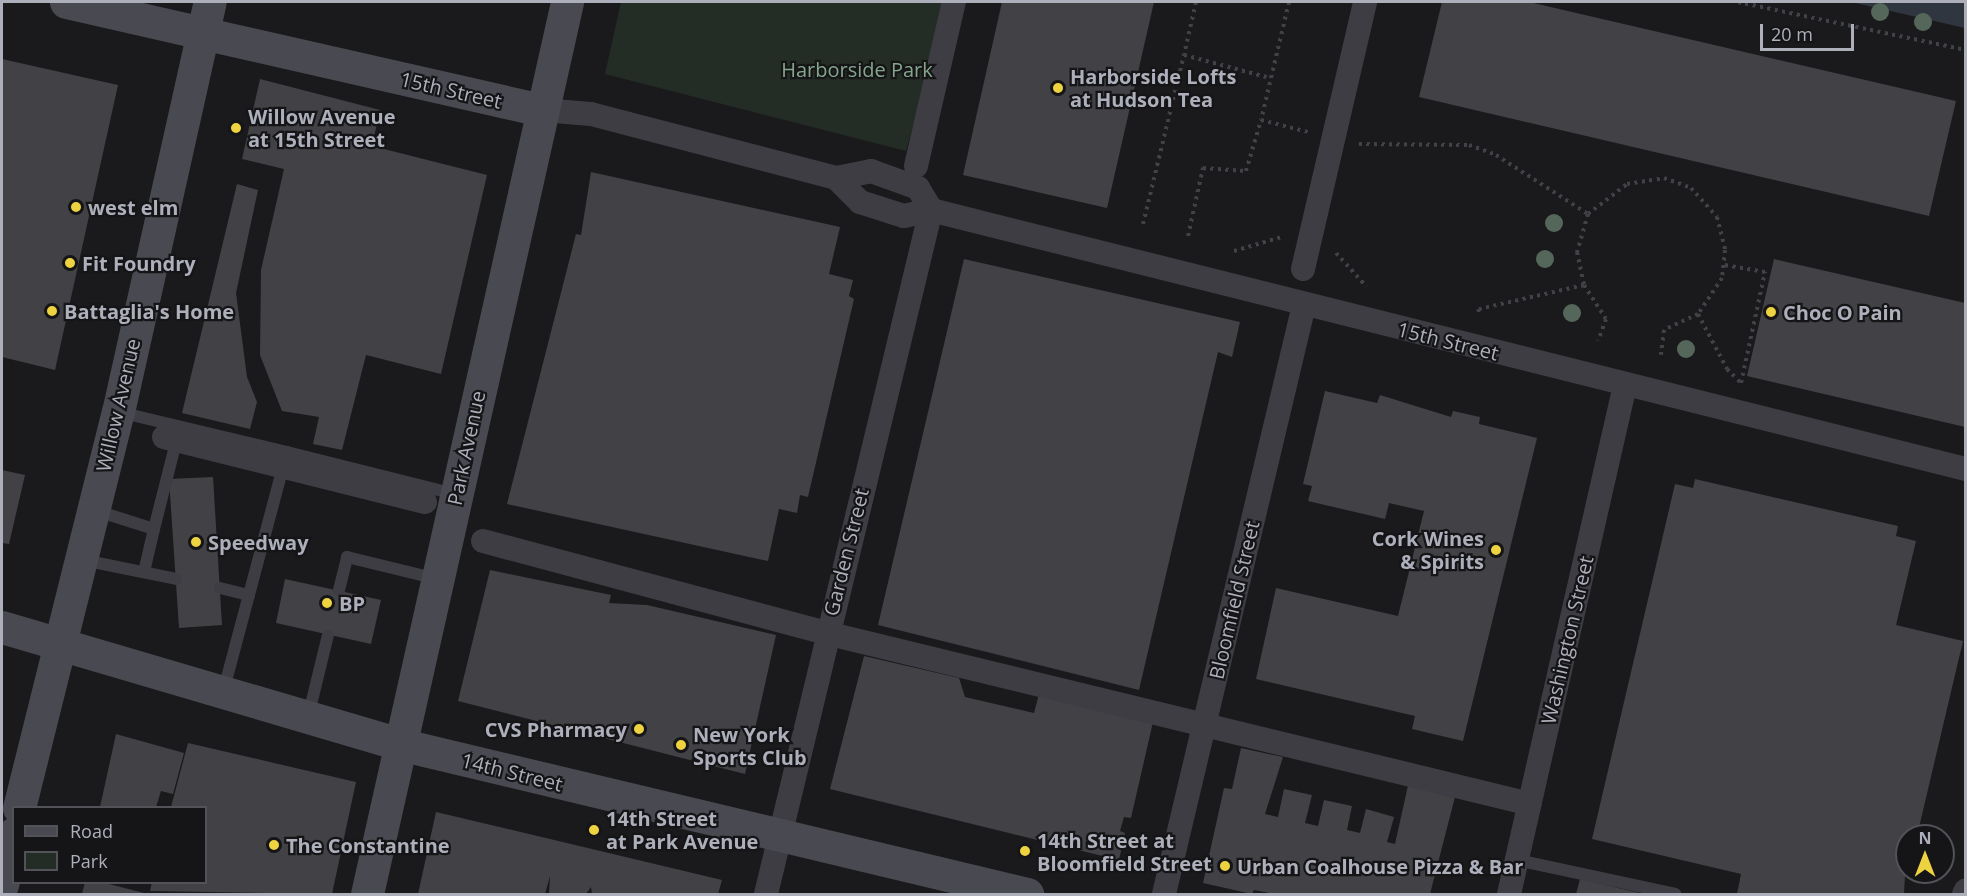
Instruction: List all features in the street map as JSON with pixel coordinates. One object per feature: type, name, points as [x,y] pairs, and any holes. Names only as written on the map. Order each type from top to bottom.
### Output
[{"type":"main road","name":"15th Street","points":[[66,2],[206,16],[542,110]]},
{"type":"main road","name":"Park Avenue","points":[[367,894],[567,2]]},
{"type":"main road","name":"Willow Avenue","points":[[20,806],[118,412],[206,16]]},
{"type":"main road","name":"14th Street","points":[[2,627],[59,646],[399,744],[779,837],[1028,894]]},
{"type":"main road","points":[[2,885],[12,842]]},
{"type":"street","points":[[916,165],[954,2]]},
{"type":"street","points":[[1304,268],[1365,2]]},
{"type":"street","name":"15th Street","points":[[542,110],[591,114],[836,178],[872,171],[918,188],[931,210]]},
{"type":"street","name":"15th Street","points":[[836,178],[860,202],[904,216],[931,210],[1965,470]]},
{"type":"street","name":"Garden Street","points":[[766,894],[826,633],[931,210]]},
{"type":"street","name":"Bloomfield Street","points":[[1164,894],[1304,304]]},
{"type":"street","name":"Washington Street","points":[[1509,894],[1625,385]]},
{"type":"street","points":[[173,435],[285,459],[425,502]]},
{"type":"street","points":[[483,541],[826,633],[1530,804]]},
{"type":"street","points":[[1964,894],[1965,890]]},
{"type":"lane","points":[[118,412],[173,435],[144,572]]},
{"type":"lane","points":[[223,693],[285,459],[457,495]]},
{"type":"lane","points":[[93,510],[154,529]]},
{"type":"lane","points":[[339,590],[347,557],[438,579]]},
{"type":"lane","points":[[82,560],[176,579]]},
{"type":"lane","points":[[220,588],[249,595]]},
{"type":"lane","points":[[308,718],[328,635]]},
{"type":"lane","points":[[1517,860],[1675,894]]},
{"type":"path","points":[[1143,224],[1196,2]]},
{"type":"path","points":[[1188,236],[1203,168],[1246,171],[1261,120],[1289,2]]},
{"type":"path","points":[[1738,2],[1965,50]]},
{"type":"path","points":[[1184,55],[1270,78]]},
{"type":"path","points":[[1261,120],[1372,148],[1469,145],[1496,155],[1588,214]]},
{"type":"path","points":[[1598,341],[1606,319],[1584,285],[1577,252],[1588,214],[1627,184],[1677,181],[1699,195],[1717,217],[1725,265],[1717,291],[1698,314],[1664,330],[1661,355]]},
{"type":"path","points":[[1234,251],[1314,222],[1366,286]]},
{"type":"path","points":[[1698,314],[1727,369],[1741,383],[1765,272],[1725,265]]},
{"type":"path","points":[[1477,315],[1479,309],[1584,285]]},
{"type":"green space","name":"Harborside Park","points":[[621,2],[948,2],[906,151],[605,74]]},
{"type":"shaded area","points":[[1851,2],[1965,2],[1965,28]]},
{"type":"building","name":"Harborside Lofts at Hudson Tea","points":[[1002,2],[1154,2],[1107,208],[963,175]]},
{"type":"building","points":[[1442,2],[1529,2],[1956,101],[1929,216],[1419,97]]},
{"type":"building","points":[[2,59],[118,85],[55,370],[2,357]]},
{"type":"building","points":[[260,79],[380,110],[372,146],[487,175],[441,374],[366,355],[342,450],[313,444],[319,417],[282,411],[260,355],[261,270],[284,169],[242,159]]},
{"type":"building","points":[[591,172],[840,227],[829,274],[853,280],[849,296],[854,299],[808,497],[800,495],[797,513],[779,509],[768,561],[507,504],[576,234],[581,235]]},
{"type":"building","points":[[237,184],[258,190],[236,293],[247,377],[257,402],[250,429],[182,413]]},
{"type":"building","points":[[964,259],[1240,322],[1232,357],[1218,352],[1139,690],[878,625]]},
{"type":"building","points":[[1774,259],[1965,303],[1965,427],[1747,376]]},
{"type":"building","points":[[1325,391],[1377,403],[1380,395],[1451,417],[1453,411],[1480,417],[1479,424],[1537,438],[1463,741],[1412,729],[1415,716],[1256,679],[1276,588],[1398,616],[1424,511],[1389,503],[1385,519],[1308,501],[1312,486],[1303,484]]},
{"type":"building","points":[[2,470],[25,475],[9,544],[2,543]]},
{"type":"building","points":[[213,477],[222,625],[179,628],[169,479]]},
{"type":"building","points":[[1695,479],[1898,526],[1896,536],[1916,541],[1896,625],[1963,641],[1920,824],[1895,824],[1895,884],[1905,884],[1904,894],[1737,894],[1741,874],[1592,839],[1675,484],[1693,488]]},
{"type":"building","points":[[490,570],[611,595],[609,603],[647,605],[776,635],[745,774],[458,701]]},
{"type":"building","points":[[285,579],[381,600],[371,644],[276,623]]},
{"type":"building","points":[[864,656],[959,678],[965,697],[1034,713],[1039,694],[1153,722],[1131,818],[1124,817],[1120,831],[1125,833],[1119,860],[830,789]]},
{"type":"building","points":[[116,734],[184,753],[173,794],[161,791],[156,806],[100,806]]},
{"type":"building","name":"The Constantine","points":[[188,743],[356,782],[332,894],[150,891],[152,884],[207,884],[207,806],[171,806]]},
{"type":"building","points":[[1241,748],[1283,757],[1265,814],[1278,817],[1284,789],[1312,795],[1305,823],[1318,826],[1324,800],[1352,806],[1347,830],[1360,833],[1366,809],[1394,817],[1387,842],[1395,844],[1409,781],[1456,793],[1430,894],[1275,894],[1254,890],[1252,894],[1203,883],[1224,788],[1232,789]]},
{"type":"building","points":[[436,812],[722,880],[718,894],[592,894],[591,887],[586,894],[549,894],[550,876],[545,894],[418,894]]},
{"type":"building","points":[[1580,879],[1644,894],[1576,894]]},
{"type":"building","points":[[84,884],[109,884],[148,894],[82,894]]},
{"type":"place","name":"Harborside Lofts at Hudson Tea","points":[[1058,88]]},
{"type":"place","name":"Willow Avenue at 15th Street","points":[[236,128]]},
{"type":"place","name":"west elm","points":[[76,207]]},
{"type":"place","name":"Fit Foundry","points":[[70,263]]},
{"type":"place","name":"Battaglia's Home","points":[[52,311]]},
{"type":"place","name":"Choc O Pain","points":[[1771,312]]},
{"type":"place","name":"Speedway","points":[[196,542]]},
{"type":"place","name":"Cork Wines & Spirits","points":[[1496,550]]},
{"type":"place","name":"BP","points":[[327,603]]},
{"type":"place","name":"CVS Pharmacy","points":[[639,729]]},
{"type":"place","name":"New York Sports Club","points":[[681,745]]},
{"type":"place","name":"14th Street at Park Avenue","points":[[594,830]]},
{"type":"place","name":"The Constantine","points":[[274,845]]},
{"type":"place","name":"14th Street at Bloomfield Street","points":[[1025,851]]},
{"type":"place","name":"Urban Coalhouse Pizza & Bar","points":[[1225,866]]}]
